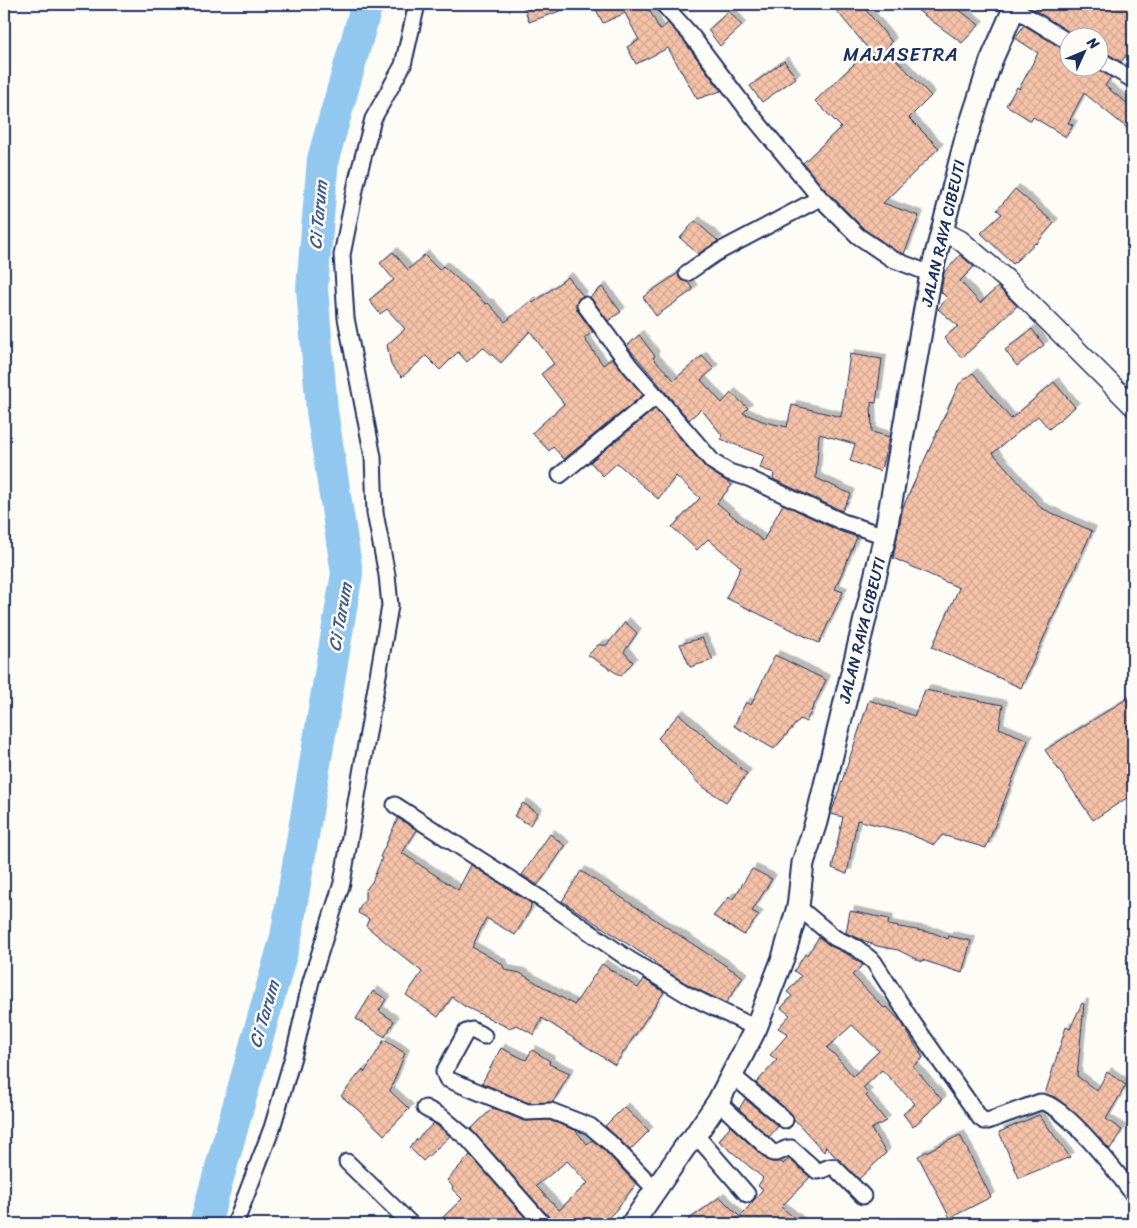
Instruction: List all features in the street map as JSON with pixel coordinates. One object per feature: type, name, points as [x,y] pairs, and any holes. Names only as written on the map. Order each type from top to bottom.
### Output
[{"type":"main road","name":"JALAN RAYA CIBEUTI","points":[[632,1224],[684,1140],[718,1102],[756,1028],[783,958],[798,906],[803,863],[816,822],[885,536],[932,274],[942,231],[966,138],[991,61],[1015,6]]},
{"type":"street","points":[[235,1224],[272,1128],[295,1050],[310,981],[342,883],[354,806],[370,731],[390,606],[387,575],[375,513],[373,457],[346,318],[342,255],[357,180],[373,119],[403,65],[417,4]]},
{"type":"street","points":[[663,4],[691,35],[749,112],[820,198],[858,236],[892,259],[932,274]]},
{"type":"street","points":[[1015,6],[1060,36]]},
{"type":"street","points":[[1110,66],[1133,80]]},
{"type":"street","points":[[687,273],[716,253],[820,198]]},
{"type":"street","points":[[942,231],[960,240],[1006,279],[1133,406]]},
{"type":"street","points":[[585,305],[630,366],[700,447],[720,467],[843,522],[885,536]]},
{"type":"street","points":[[560,475],[656,396]]},
{"type":"street","points":[[395,805],[549,904],[627,958],[686,994],[756,1028]]},
{"type":"street","points":[[798,906],[835,938],[856,948],[874,962],[911,1020],[980,1118],[988,1121],[1040,1102],[1048,1103],[1059,1110],[1099,1152],[1133,1194]]},
{"type":"street","points":[[484,1036],[472,1030],[466,1032],[444,1072],[448,1079],[527,1112],[551,1111],[590,1126],[655,1189]]},
{"type":"street","points":[[732,1075],[785,1120]]},
{"type":"street","points":[[718,1102],[773,1153],[778,1154],[786,1148],[791,1148],[817,1171],[830,1166],[834,1167],[863,1196]]},
{"type":"street","points":[[425,1108],[442,1116],[468,1139],[543,1224]]},
{"type":"street","points":[[684,1140],[701,1142],[747,1194]]},
{"type":"street","points":[[347,1162],[411,1224]]},
{"type":"building","points":[[523,4],[573,4],[574,6],[529,22]]},
{"type":"building","points":[[593,4],[646,4],[660,30],[668,23],[684,41],[721,91],[697,99],[668,48],[636,64],[627,47],[639,40],[625,13],[603,23]]},
{"type":"building","points":[[831,4],[861,4],[892,42],[886,49],[931,96],[909,118],[939,148],[883,203],[919,216],[904,254],[896,251],[864,229],[821,185],[803,163],[841,127],[815,101],[869,50]]},
{"type":"building","points":[[909,4],[952,4],[979,25],[962,43]]},
{"type":"building","points":[[1038,4],[1133,4],[1133,47],[1121,62],[1110,55],[1110,28],[1062,28],[1034,10]]},
{"type":"building","points":[[729,11],[742,26],[720,46],[708,30]]},
{"type":"building","points":[[1024,25],[1060,46],[1060,78],[1111,77],[1105,86],[1133,108],[1133,133],[1084,93],[1068,123],[1073,125],[1066,137],[1033,117],[1031,121],[1006,105],[1017,87],[1019,89],[1038,53],[1015,38]]},
{"type":"building","points":[[784,61],[796,78],[762,102],[750,86]]},
{"type":"building","points":[[1015,189],[1054,223],[1036,244],[1013,264],[981,233],[1002,214],[997,210]]},
{"type":"building","points":[[695,221],[718,241],[698,254],[680,238]]},
{"type":"building","points":[[393,252],[408,270],[424,255],[439,270],[443,266],[486,304],[488,303],[505,322],[531,301],[533,303],[568,277],[583,296],[576,302],[577,310],[593,332],[584,338],[603,365],[612,358],[643,395],[564,459],[553,447],[549,451],[532,433],[564,404],[541,374],[554,364],[530,331],[501,363],[483,347],[467,362],[458,352],[440,370],[426,356],[402,377],[391,365],[387,345],[405,329],[387,309],[380,314],[369,300],[394,280],[380,263]]},
{"type":"building","points":[[960,255],[974,267],[960,281],[980,303],[998,287],[1017,306],[962,358],[944,338],[958,326],[938,309],[947,298],[941,292],[944,273]]},
{"type":"building","points":[[678,273],[680,279],[688,282],[693,290],[656,316],[643,297]]},
{"type":"building","points":[[602,287],[621,312],[608,321],[590,297]]},
{"type":"building","points":[[1032,329],[1044,345],[1017,366],[1005,350]]},
{"type":"building","points":[[639,335],[655,356],[653,358],[674,380],[702,356],[714,369],[701,380],[722,403],[731,393],[748,408],[743,413],[765,422],[787,427],[792,405],[841,417],[850,354],[882,359],[876,403],[871,402],[872,432],[890,437],[880,471],[850,461],[855,444],[819,434],[816,478],[851,494],[842,511],[773,479],[774,473],[760,468],[764,456],[721,439],[722,435],[701,409],[689,420],[627,346]]},
{"type":"building","points":[[973,373],[1011,419],[1054,382],[1075,407],[1049,429],[1038,416],[993,453],[1041,508],[1092,531],[1021,688],[932,647],[959,588],[893,558],[903,507],[959,384]]},
{"type":"building","points":[[655,409],[706,468],[732,485],[717,503],[763,541],[783,504],[839,531],[857,537],[835,589],[843,592],[819,643],[726,598],[741,567],[708,539],[697,550],[672,527],[700,498],[676,476],[658,499],[617,463],[603,476],[590,462]]},
{"type":"building","points":[[625,622],[637,633],[624,652],[633,662],[621,676],[588,655],[598,645],[607,645]]},
{"type":"building","points":[[702,638],[713,660],[690,667],[680,644]]},
{"type":"building","points":[[775,655],[826,680],[806,722],[800,719],[774,749],[734,726],[746,702],[751,705]]},
{"type":"building","points":[[925,690],[1003,705],[999,728],[1028,740],[986,848],[942,835],[934,845],[905,832],[857,820],[847,874],[832,868],[843,817],[831,814],[869,700],[914,716]]},
{"type":"building","points":[[1133,695],[1133,794],[1093,820],[1045,750]]},
{"type":"building","points":[[679,714],[747,774],[726,802],[700,785],[658,738]]},
{"type":"building","points":[[523,803],[538,813],[530,825],[514,816]]},
{"type":"building","points":[[398,818],[417,830],[402,853],[458,890],[471,865],[531,903],[530,910],[515,935],[486,918],[472,947],[502,964],[505,970],[520,973],[574,1005],[602,964],[638,988],[644,979],[664,992],[615,1065],[542,1018],[534,1035],[517,1025],[509,1028],[464,1006],[452,997],[438,1017],[406,995],[422,972],[366,926],[369,919],[358,913],[360,906],[365,900],[365,891],[372,882],[382,858],[380,857]]},
{"type":"building","points":[[550,834],[565,846],[538,885],[522,875]]},
{"type":"building","points":[[752,869],[772,879],[752,911],[759,915],[744,935],[713,916],[729,897],[733,899]]},
{"type":"building","points":[[581,871],[743,977],[726,1003],[694,988],[654,964],[655,962],[562,901]]},
{"type":"building","points":[[850,911],[889,919],[888,925],[934,933],[948,939],[949,936],[971,941],[962,973],[922,960],[922,962],[898,950],[877,946],[846,933]]},
{"type":"building","points":[[819,937],[863,965],[852,975],[884,1008],[887,1007],[902,1023],[923,1058],[913,1066],[942,1100],[913,1127],[903,1114],[915,1104],[882,1070],[863,1088],[868,1094],[866,1096],[886,1121],[871,1129],[886,1153],[859,1179],[826,1146],[824,1152],[794,1119],[791,1113],[756,1083],[777,1060],[770,1055],[788,1034],[778,1028],[790,1015],[781,1008],[792,996],[787,992],[801,976],[794,971],[805,954],[807,955]],"holes":[[[852,1025],[879,1051],[853,1076],[827,1048]]]},
{"type":"building","points":[[373,991],[386,999],[379,1011],[394,1021],[385,1037],[356,1019]]},
{"type":"building","points":[[1082,1003],[1084,1004],[1077,1076],[1097,1091],[1107,1072],[1126,1085],[1106,1119],[1122,1130],[1110,1149],[1068,1107],[1055,1097],[1045,1094],[1066,1027],[1070,1029]]},
{"type":"building","points":[[384,1040],[405,1053],[390,1091],[409,1109],[384,1135],[341,1096],[362,1070],[365,1072]]},
{"type":"building","points":[[501,1048],[526,1060],[532,1050],[550,1061],[549,1064],[570,1073],[553,1102],[529,1103],[482,1083]]},
{"type":"building","points":[[745,1099],[778,1126],[769,1137],[739,1109]]},
{"type":"building","points":[[624,1107],[649,1131],[630,1150],[605,1126]]},
{"type":"building","points":[[493,1108],[524,1121],[549,1120],[575,1130],[587,1144],[592,1140],[636,1184],[602,1224],[552,1224],[550,1218],[471,1129]],"holes":[[[567,1161],[588,1183],[559,1210],[536,1186]]]},
{"type":"building","points":[[1039,1115],[1070,1157],[1019,1178],[999,1132]]},
{"type":"building","points":[[434,1123],[450,1136],[423,1161],[409,1147]]},
{"type":"building","points":[[730,1126],[767,1160],[783,1164],[789,1159],[810,1177],[781,1207],[802,1224],[683,1224],[720,1197],[740,1217],[763,1189],[758,1186],[763,1178],[719,1141]]},
{"type":"building","points":[[960,1135],[991,1197],[950,1218],[918,1156]]},
{"type":"building","points":[[470,1155],[531,1224],[436,1224],[462,1199],[452,1189],[453,1187],[447,1180]]},
{"type":"waterway","name":"Ci Tarum","points":[[205,1224],[286,937],[347,573],[322,411],[312,288],[323,159],[367,4]]},
{"type":"district","name":"MAJASETRA","points":[[901,54]]}]
